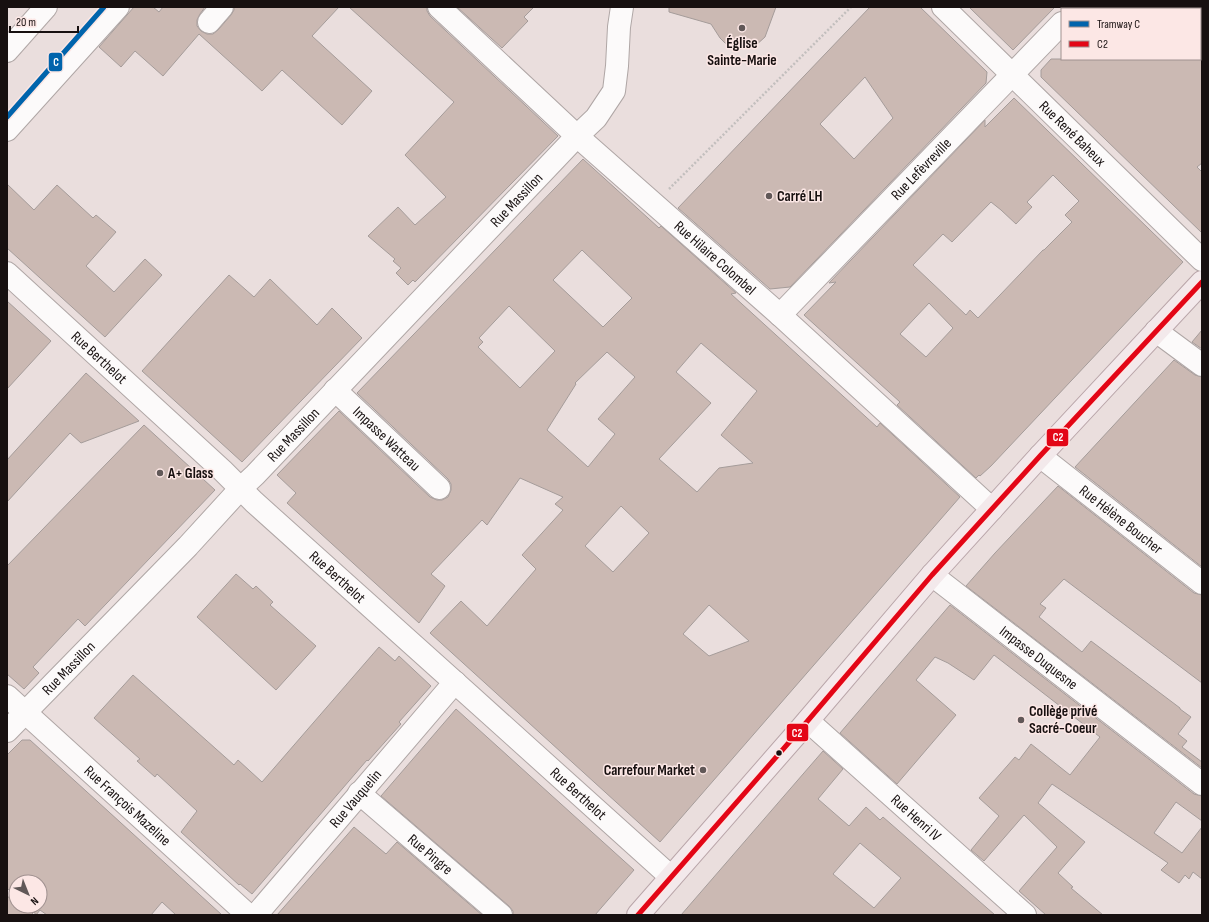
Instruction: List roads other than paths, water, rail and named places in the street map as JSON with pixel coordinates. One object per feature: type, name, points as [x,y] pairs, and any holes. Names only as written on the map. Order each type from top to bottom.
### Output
[{"type":"main road","points":[[638,915],[808,721],[932,575],[1040,456],[1202,282]]},
{"type":"street","points":[[7,51],[46,7]]},
{"type":"street","points":[[7,130],[118,7]]},
{"type":"street","name":"Rue Hilaire Colombel","points":[[439,7],[577,136],[780,315],[992,509]]},
{"type":"street","name":"Rue Massillon","points":[[7,730],[188,546],[241,488],[577,136],[596,118],[614,91],[622,7]]},
{"type":"street","name":"Rue René Baheux","points":[[942,7],[1202,260]]},
{"type":"street","name":"Rue Lefèvreville","points":[[780,315],[1061,24]]},
{"type":"street","name":"Rue Berthelot","points":[[7,273],[241,488],[254,502],[671,877]]},
{"type":"street","points":[[1156,331],[1202,365]]},
{"type":"street","name":"Impasse Watteau","points":[[335,390],[439,488]]},
{"type":"street","name":"Rue Hélène Boucher","points":[[1040,456],[1202,583]]},
{"type":"street","name":"Impasse Duquesne","points":[[932,575],[1202,784]]},
{"type":"street","name":"Rue Vauquelin","points":[[256,915],[455,682]]},
{"type":"street","name":"Rue François Mazeline","points":[[7,696],[248,915]]},
{"type":"street","name":"Rue Henri IV","points":[[808,721],[1018,913]]},
{"type":"street","name":"Rue Pingre","points":[[359,793],[501,915]]},
{"type":"tram line","name":"C","points":[[7,117],[104,7]]},
{"type":"place","name":"Église Sainte-Marie","points":[[742,28]]},
{"type":"place","name":"Carré LH","points":[[769,196]]},
{"type":"place","name":"A+ Glass","points":[[160,473]]},
{"type":"place","name":"Collège privé Sacré-Coeur","points":[[1021,720]]},
{"type":"place","name":"Carrefour Market","points":[[703,770]]}]
